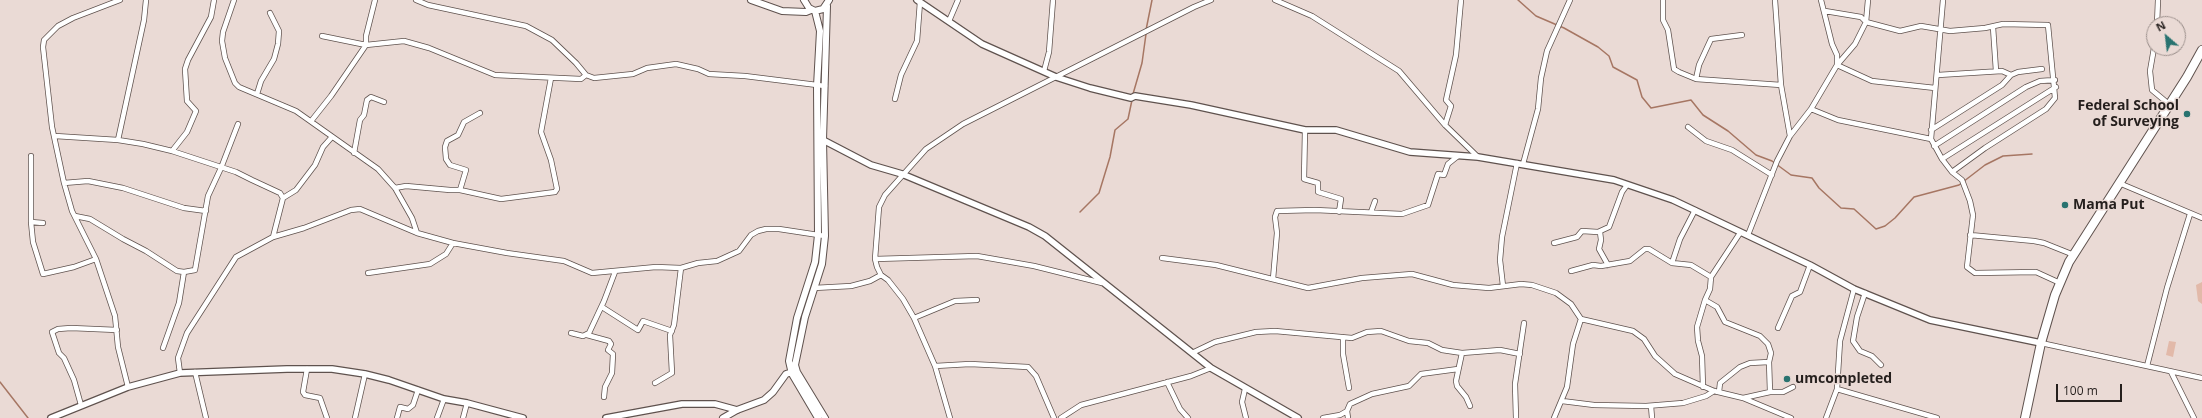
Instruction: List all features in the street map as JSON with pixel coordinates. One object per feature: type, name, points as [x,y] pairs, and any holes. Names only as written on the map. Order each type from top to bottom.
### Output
[{"type":"highway","points":[[2025,418],[2041,343],[2060,283],[2074,255],[2170,105],[2202,50]]},
{"type":"main road","points":[[751,0],[778,10],[796,12],[813,10],[829,2],[825,86],[821,122],[818,235],[815,262],[797,318],[789,355],[793,371],[818,418]]},
{"type":"main road","points":[[796,12],[804,1],[813,10],[820,31],[817,86],[823,140],[825,236],[822,264],[796,354],[793,371],[825,418]]},
{"type":"main road","points":[[723,418],[737,410],[764,400],[773,392],[786,374],[793,371]]},
{"type":"street","points":[[120,0],[73,18],[58,26],[44,40],[48,98],[64,183],[75,216],[96,259],[115,316],[118,347],[128,387]]},
{"type":"street","points":[[118,140],[144,20],[146,0]]},
{"type":"street","points":[[172,152],[187,132],[196,111],[188,101],[185,69],[188,60],[211,16],[214,0]]},
{"type":"street","points":[[234,0],[223,32],[225,58],[235,83],[240,87],[296,110],[312,120],[332,138],[378,169],[395,188],[412,218],[417,233]]},
{"type":"street","points":[[312,120],[332,96],[366,46],[366,36],[375,0]]},
{"type":"street","points":[[416,0],[428,5],[526,26],[552,40],[586,75],[599,79],[627,75],[647,68],[676,64],[698,69],[709,74],[745,76],[825,86]]},
{"type":"street","points":[[950,20],[958,0]]},
{"type":"street","points":[[1044,71],[1049,52],[1053,0]]},
{"type":"street","points":[[950,418],[935,366],[914,318],[903,299],[888,280],[881,275],[875,259],[881,202],[902,174],[938,140],[964,124],[1152,29],[1194,6],[1211,0]]},
{"type":"street","points":[[1275,0],[1312,16],[1399,71],[1445,125],[1478,157]]},
{"type":"street","points":[[1445,125],[1451,106],[1446,100],[1456,55],[1461,0]]},
{"type":"street","points":[[1503,286],[1500,260],[1502,237],[1520,163],[1538,109],[1541,78],[1547,51],[1570,0]]},
{"type":"street","points":[[1663,0],[1663,20],[1668,30],[1674,69],[1696,79],[1782,84]]},
{"type":"street","points":[[1776,0],[1782,84],[1790,136]]},
{"type":"street","points":[[1821,0],[1825,11],[1832,44],[1837,55],[1837,65]]},
{"type":"street","points":[[1748,235],[1777,161],[1790,136],[1811,109],[1837,65],[1855,44],[1866,22],[1868,0]]},
{"type":"street","points":[[1943,0],[1938,75],[1935,88],[1931,139],[1942,159],[1952,172],[1963,182],[1973,215],[1967,267],[1971,272],[2036,272],[2060,283]]},
{"type":"street","points":[[2157,16],[2158,0]]},
{"type":"street","points":[[895,98],[901,75],[917,41],[919,1],[950,20],[970,37],[982,44],[1056,77],[1133,97],[1214,110],[1305,130],[1336,130],[1410,152],[1478,157],[1520,163],[1627,184],[1673,200],[1810,265],[1854,289],[1930,320],[2202,378]]},
{"type":"street","points":[[1825,11],[1861,16],[1866,22],[1900,31],[1921,26],[1942,28],[1950,31],[2003,24],[2048,25],[2056,87],[2055,98],[2046,109],[1985,148],[1952,172]]},
{"type":"street","points":[[257,94],[261,81],[274,59],[278,44],[279,31],[270,13]]},
{"type":"street","points":[[1993,26],[1996,71]]},
{"type":"street","points":[[1696,79],[1699,65],[1711,40],[1742,35]]},
{"type":"street","points":[[322,36],[366,46],[404,41],[429,48],[489,74],[581,80],[586,75]]},
{"type":"street","points":[[2153,56],[2150,72],[2152,90],[2170,105]]},
{"type":"street","points":[[1837,65],[1872,81],[1935,88]]},
{"type":"street","points":[[1931,130],[2002,85],[2011,75],[2018,72],[2042,69]]},
{"type":"street","points":[[1938,75],[1996,71],[2007,71],[2011,75]]},
{"type":"street","points":[[395,188],[406,186],[460,190],[478,192],[501,199],[554,192],[556,189],[552,165],[541,132],[551,78]]},
{"type":"street","points":[[1934,146],[2033,83],[2055,80]]},
{"type":"street","points":[[1942,159],[2056,87]]},
{"type":"street","points":[[354,153],[360,120],[364,115],[367,100],[371,97],[384,102]]},
{"type":"street","points":[[1811,109],[1834,120],[1931,139]]},
{"type":"street","points":[[460,190],[466,170],[450,165],[445,156],[445,147],[447,141],[458,134],[464,122],[480,113]]},
{"type":"street","points":[[75,216],[90,219],[146,251],[168,267],[184,272],[195,270],[208,196],[221,168],[238,124]]},
{"type":"street","points":[[1688,127],[1706,141],[1732,150],[1772,175]]},
{"type":"street","points":[[1305,130],[1304,179],[1318,183],[1318,192],[1341,199],[1340,212]]},
{"type":"street","points":[[55,136],[118,140],[172,152],[252,180],[280,193],[283,198]]},
{"type":"street","points":[[273,237],[283,198],[296,190],[315,165],[323,147],[332,138]]},
{"type":"street","points":[[823,140],[871,165],[902,174],[1029,227],[1054,242],[1102,283],[1211,368],[1245,389],[1298,418]]},
{"type":"street","points":[[31,156],[31,222],[33,242],[44,275],[96,259]]},
{"type":"street","points":[[1273,279],[1277,233],[1275,217],[1276,211],[1372,212],[1402,214],[1428,205],[1438,174],[1444,175],[1448,164],[1458,156]]},
{"type":"street","points":[[64,183],[88,181],[123,188],[184,208],[206,211]]},
{"type":"street","points":[[2119,183],[2202,218]]},
{"type":"street","points":[[1554,243],[1577,237],[1582,231],[1600,232],[1609,228],[1622,192],[1627,184]]},
{"type":"street","points":[[1372,212],[1375,201]]},
{"type":"street","points":[[180,373],[178,358],[187,333],[230,265],[243,252],[273,237],[304,228],[344,212],[360,209],[417,233],[453,243],[507,253],[564,261],[592,273],[656,268],[681,268],[698,263],[720,260],[739,251],[745,240],[758,231],[779,228],[825,236]]},
{"type":"street","points":[[1672,263],[1680,239],[1695,210]]},
{"type":"street","points":[[2147,366],[2167,288],[2190,214]]},
{"type":"street","points":[[31,222],[43,223]]},
{"type":"street","points":[[1600,232],[1601,240],[1599,249],[1608,265]]},
{"type":"street","points":[[1703,387],[1702,356],[1698,340],[1697,327],[1710,289],[1711,277],[1740,233]]},
{"type":"street","points":[[1970,235],[2044,243],[2074,255]]},
{"type":"street","points":[[368,274],[430,264],[446,254],[453,243]]},
{"type":"street","points":[[1571,271],[1593,265],[1608,265],[1633,260],[1640,252],[1645,249],[1649,249],[1672,263],[1691,265],[1711,277]]},
{"type":"street","points":[[875,259],[977,256],[1034,266],[1102,283]]},
{"type":"street","points":[[1162,258],[1216,266],[1308,288],[1321,287],[1362,278],[1412,274],[1453,286],[1489,288],[1532,285],[1556,293],[1571,304],[1581,319],[1633,331],[1644,339],[1655,356],[1669,370],[1703,387],[1743,398],[1791,418]]},
{"type":"street","points":[[1778,328],[1792,296],[1800,292],[1810,265]]},
{"type":"street","points":[[655,383],[667,378],[672,373],[670,338],[681,268]]},
{"type":"street","points":[[163,348],[179,303],[184,272]]},
{"type":"street","points":[[587,335],[602,307],[615,272]]},
{"type":"street","points":[[814,288],[850,286],[870,281],[881,275]]},
{"type":"street","points":[[1826,418],[1837,389],[1840,341],[1854,289]]},
{"type":"street","points":[[1864,293],[1857,317],[1853,341],[1860,351],[1872,356],[1881,365]]},
{"type":"street","points":[[914,318],[955,301],[977,300]]},
{"type":"street","points":[[1705,300],[1717,307],[1725,322],[1763,338],[1770,349],[1768,362],[1770,392]]},
{"type":"street","points":[[602,307],[638,330],[643,321],[672,331]]},
{"type":"street","points":[[1554,418],[1567,387],[1573,344],[1581,319]]},
{"type":"street","points":[[1516,418],[1514,384],[1524,323]]},
{"type":"street","points":[[81,405],[74,380],[64,358],[59,353],[52,332],[58,329],[71,328],[117,330]]},
{"type":"street","points":[[1192,353],[1214,342],[1256,332],[1284,331],[1343,338],[1357,338],[1367,332],[1381,331],[1409,341],[1428,343],[1442,350],[1462,353],[1500,350],[1520,354]]},
{"type":"street","points":[[571,334],[583,336],[587,335],[609,341],[611,344],[608,350],[613,354],[612,373],[606,387],[604,397]]},
{"type":"street","points":[[1343,338],[1343,354],[1349,388]]},
{"type":"street","points":[[1462,353],[1458,369],[1457,386],[1466,396],[1470,406]]},
{"type":"street","points":[[1720,392],[1720,383],[1740,367],[1750,363],[1768,362]]},
{"type":"street","points":[[935,366],[970,364],[1028,367],[1036,376],[1054,418]]},
{"type":"street","points":[[1061,418],[1082,405],[1167,382],[1211,368]]},
{"type":"street","points":[[51,418],[128,387],[180,373],[306,369],[332,369],[365,374],[444,399],[467,403],[523,418]]},
{"type":"street","points":[[306,369],[303,392],[306,395],[320,398],[327,418]]},
{"type":"street","points":[[1348,418],[1347,411],[1352,402],[1372,394],[1409,386],[1421,374],[1458,369]]},
{"type":"street","points":[[196,372],[206,418]]},
{"type":"street","points":[[2171,372],[2194,418]]},
{"type":"street","points":[[355,418],[365,374]]},
{"type":"street","points":[[1167,382],[1180,409],[1188,418]]},
{"type":"street","points":[[1743,398],[1770,392],[1783,392],[1793,387]]},
{"type":"street","points":[[1245,389],[1242,402],[1246,418]]},
{"type":"street","points":[[1837,389],[1937,418]]},
{"type":"street","points":[[397,418],[400,407],[408,409],[413,405],[418,390]]},
{"type":"street","points":[[1562,401],[1594,406],[1651,406],[1683,403],[1706,396],[1714,391]]},
{"type":"street","points":[[437,418],[444,399]]},
{"type":"street","points":[[463,418],[467,403]]},
{"type":"street","points":[[606,418],[689,403],[715,404],[737,410]]},
{"type":"street","points":[[1651,406],[1652,418]]},
{"type":"street","points":[[1323,418],[1338,416],[1347,411]]},
{"type":"shaded area","points":[[2202,282],[2202,304],[2198,301],[2196,285]]},
{"type":"shaded area","points":[[2169,341],[2176,342],[2173,357],[2166,355]]},
{"type":"waterway","points":[[1146,30],[1152,0]]},
{"type":"waterway","points":[[1518,0],[1536,16],[1564,28],[1598,47],[1609,56],[1613,67],[1637,80],[1642,97],[1651,108],[1691,100],[1703,115],[1728,131],[1756,155],[1772,161],[1791,175],[1812,178],[1819,188],[1841,208],[1854,209],[1876,229],[1885,226],[1895,218],[1914,197],[1959,185],[1985,165],[2003,156],[2032,154]]},
{"type":"waterway","points":[[1133,94],[1142,63],[1146,34]]},
{"type":"waterway","points":[[1080,212],[1099,193],[1110,157],[1115,130],[1128,119],[1132,100]]},
{"type":"waterway","points":[[0,382],[28,418]]},
{"type":"place","name":"Federal School of Surveying","points":[[2187,114]]},
{"type":"place","name":"Mama Put","points":[[2065,205]]},
{"type":"place","name":"umcompleted","points":[[1787,379]]}]
